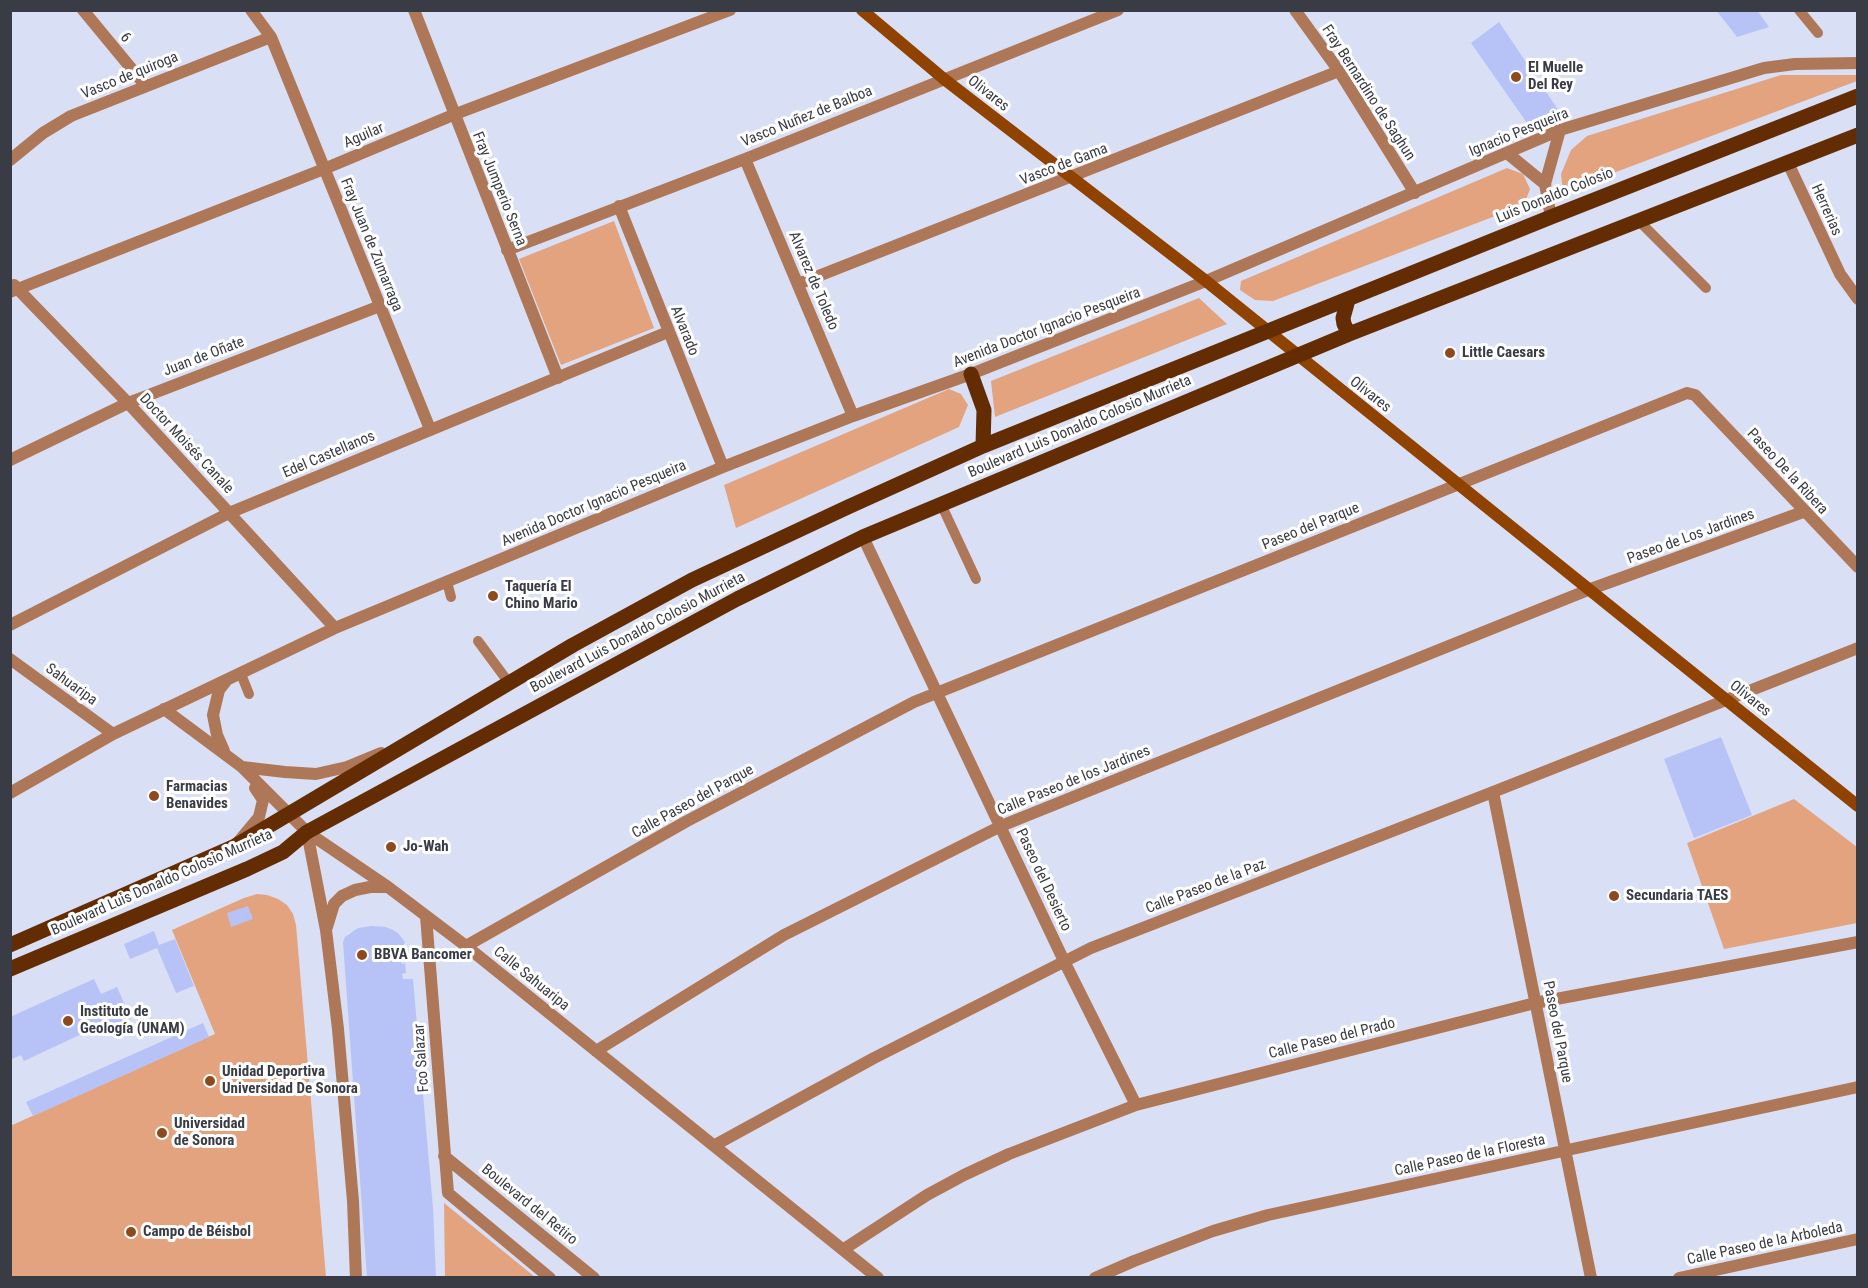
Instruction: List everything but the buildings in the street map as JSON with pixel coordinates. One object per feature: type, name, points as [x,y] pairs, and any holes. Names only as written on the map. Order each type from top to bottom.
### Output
[{"type":"main road","name":"Olivares","points":[[862,10],[944,79],[1206,281],[1857,806]]},
{"type":"main road","name":"Luis Donaldo Colosio","points":[[1267,332],[1857,96]]},
{"type":"main road","points":[[1297,356],[1857,135]]},
{"type":"main road","points":[[1348,300],[1343,318],[1349,334]]},
{"type":"main road","name":"Boulevard Luis Donaldo Colosio Murrieta","points":[[10,945],[235,846],[573,645],[692,580],[983,446],[1267,332]]},
{"type":"main road","name":"Boulevard Luis Donaldo Colosio Murrieta","points":[[10,969],[283,852],[307,832],[737,599],[863,537],[1297,356]]},
{"type":"main road","points":[[971,374],[984,410],[983,446]]},
{"type":"street","name":"6","points":[[83,10],[145,85]]},
{"type":"street","name":"Fray Juan de Zumarraga","points":[[251,10],[271,37],[430,429]]},
{"type":"street","name":"Fray Jumperio Serna","points":[[414,10],[453,115],[558,378]]},
{"type":"street","name":"Aguilar","points":[[13,288],[324,169],[453,115],[730,10]]},
{"type":"street","name":"Vasco Nuñez de Balboa","points":[[507,250],[745,159],[1118,10]]},
{"type":"street","name":"Fray Bernardino de Saghun","points":[[1295,10],[1339,71],[1415,193]]},
{"type":"street","name":"Vasco de quiroga","points":[[10,160],[58,123],[145,85],[271,37]]},
{"type":"street","name":"Ignacio Pesqueira","points":[[1206,281],[1560,130],[1764,68],[1795,64],[1857,63]]},
{"type":"street","name":"Vasco de Gama","points":[[798,284],[1339,71]]},
{"type":"street","points":[[1551,217],[1545,184],[1560,130]]},
{"type":"street","points":[[1507,153],[1545,184]]},
{"type":"street","name":"Alvarez de Toledo","points":[[745,159],[853,416]]},
{"type":"street","name":"Herrerias","points":[[1788,163],[1840,274],[1857,299]]},
{"type":"street","name":"Alvarado","points":[[619,206],[723,467]]},
{"type":"street","name":"Avenida Doctor Ignacio Pesqueira","points":[[10,793],[113,734],[335,628],[723,467],[853,416],[971,374],[1206,281]]},
{"type":"street","name":"Doctor Moisés Canale","points":[[13,288],[128,403],[335,628]]},
{"type":"street","name":"Juan de Oñate","points":[[10,460],[128,403],[380,306]]},
{"type":"street","name":"Edel Castellanos","points":[[10,625],[229,513],[668,332]]},
{"type":"street","name":"Paseo del Parque","points":[[937,692],[1687,393],[1695,395]]},
{"type":"street","name":"Paseo De la Ribera","points":[[1695,395],[1857,567]]},
{"type":"street","name":"Paseo de Los Jardines","points":[[1588,590],[1803,512]]},
{"type":"street","name":"Paseo del Desierto","points":[[863,537],[1064,961],[1136,1105]]},
{"type":"street","name":"Calle Paseo de los Jardines","points":[[596,1051],[784,935],[1001,826],[1588,590]]},
{"type":"street","name":"Calle Paseo de la Paz","points":[[715,1146],[874,1058],[1064,961],[1121,936],[1857,648]]},
{"type":"street","name":"Sahuaripa","points":[[10,659],[113,734]]},
{"type":"street","points":[[225,752],[217,735],[213,716],[219,690],[227,680]]},
{"type":"street","name":"Calle Paseo del Parque","points":[[466,946],[687,821],[888,715],[937,692]]},
{"type":"street","name":"Calle Sahuaripa","points":[[164,709],[225,752],[307,832],[388,887],[466,946],[878,1278]]},
{"type":"street","points":[[242,767],[316,774],[347,766],[412,740]]},
{"type":"street","points":[[235,846],[259,817],[263,800],[242,767]]},
{"type":"street","name":"Paseo del Parque","points":[[1493,792],[1591,1278]]},
{"type":"street","points":[[307,832],[327,930],[338,1029],[353,1201],[356,1278]]},
{"type":"street","points":[[327,930],[334,904],[342,896],[370,887],[388,887]]},
{"type":"street","name":"Fco Salazar","points":[[426,916],[444,1156],[450,1196],[550,1278]]},
{"type":"street","name":"Calle Paseo del Prado","points":[[844,1249],[927,1195],[964,1175],[1009,1154],[1136,1105],[1535,1002],[1857,942]]},
{"type":"street","name":"Calle Paseo de la Floresta","points":[[1095,1278],[1213,1231],[1268,1215],[1857,1087]]},
{"type":"street","name":"Boulevard del Retiro","points":[[444,1156],[594,1278]]},
{"type":"street","name":"Calle Paseo de la Arboleda","points":[[1680,1278],[1857,1239]]},
{"type":"lane","points":[[1799,10],[1818,33]]},
{"type":"lane","points":[[1639,221],[1706,288]]},
{"type":"lane","points":[[941,504],[976,579]]},
{"type":"lane","points":[[447,582],[451,597]]},
{"type":"lane","points":[[478,641],[509,683]]},
{"type":"lane","points":[[241,674],[249,694]]},
{"type":"shaded area","points":[[1781,75],[1857,75],[1857,81],[1563,192],[1561,174],[1571,150],[1587,136]]},
{"type":"shaded area","points":[[1507,168],[1523,174],[1530,189],[1524,205],[1273,301],[1255,300],[1240,290],[1241,281]]},
{"type":"shaded area","points":[[614,221],[654,328],[561,365],[519,259]]},
{"type":"shaded area","points":[[1199,298],[1227,324],[995,417],[991,381]]},
{"type":"shaded area","points":[[949,389],[961,394],[968,405],[959,427],[736,528],[724,485]]},
{"type":"shaded area","points":[[1794,799],[1857,847],[1857,923],[1724,949],[1687,843]]},
{"type":"shaded area","name":"Unidad Deportiva Universidad De Sonora","points":[[257,894],[278,899],[287,905],[296,925],[326,1277],[11,1277],[10,1126],[215,1034],[172,930]]},
{"type":"shaded area","points":[[444,1203],[535,1277],[445,1277]]},
{"type":"place","name":"El Muelle Del Rey","points":[[1516,77]]},
{"type":"place","name":"Little Caesars","points":[[1450,353]]},
{"type":"place","name":"Taquería El Chino Mario","points":[[493,596]]},
{"type":"place","name":"Farmacias Benavides","points":[[154,796]]},
{"type":"place","name":"Jo-Wah","points":[[391,847]]},
{"type":"place","name":"Secundaria TAES","points":[[1614,896]]},
{"type":"place","name":"BBVA Bancomer","points":[[362,955]]},
{"type":"place","name":"Instituto de Geología (UNAM)","points":[[68,1021]]},
{"type":"place","name":"Unidad Deportiva Universidad De Sonora","points":[[210,1081]]},
{"type":"place","name":"Universidad de Sonora","points":[[162,1133]]},
{"type":"place","name":"Campo de Béisbol","points":[[131,1232]]}]
